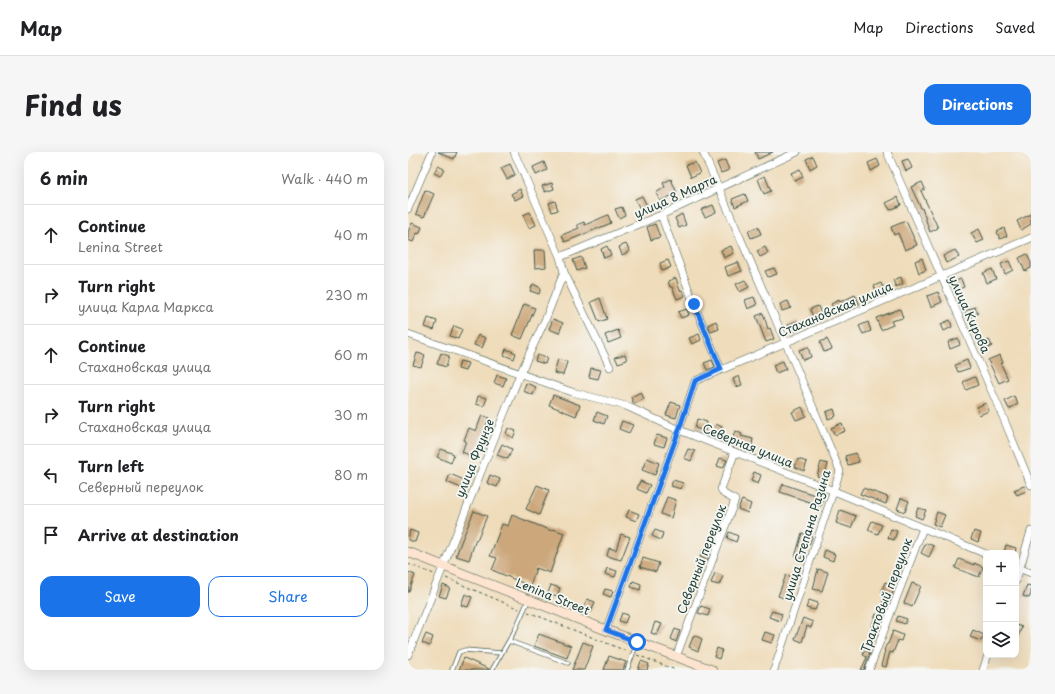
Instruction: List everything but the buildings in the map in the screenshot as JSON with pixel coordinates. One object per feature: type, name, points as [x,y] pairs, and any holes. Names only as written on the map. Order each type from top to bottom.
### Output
[{"type":"main road","name":"Lenina Street","points":[[408,552],[712,670]]},
{"type":"street","points":[[408,209],[432,152]]},
{"type":"street","points":[[514,152],[560,257],[564,272],[610,367]]},
{"type":"street","name":"улица Степана Разина","points":[[703,152],[840,471],[774,670]]},
{"type":"street","name":"улица 8 Марта","points":[[560,257],[661,215],[797,152]]},
{"type":"street","name":"улица Кирова","points":[[887,152],[1003,417],[1031,485]]},
{"type":"street","points":[[661,215],[694,304],[721,369]]},
{"type":"street","name":"Стахановская улица","points":[[606,630],[679,430],[695,381],[785,341],[1031,238]]},
{"type":"street","name":"улица Фрунзе","points":[[408,655],[520,374],[546,318],[564,272]]},
{"type":"street","name":"Северная улица","points":[[408,334],[572,392],[626,406],[679,430],[834,491],[983,553]]},
{"type":"street","name":"Северный переулок","points":[[676,656],[735,500],[724,494],[721,489],[735,452]]},
{"type":"street","name":"Трактовый переулок","points":[[869,670],[923,528]]},
{"type":"street","points":[[1019,565],[1031,531]]},
{"type":"street","points":[[1019,568],[1031,573]]},
{"type":"street","points":[[983,670],[987,658]]},
{"type":"lane","points":[[492,670],[515,630],[529,600]]},
{"type":"lane","points":[[509,641],[568,664]]},
{"type":"lane","points":[[627,670],[637,642]]},
{"type":"lane","points":[[452,670],[459,652],[465,650],[502,653]]},
{"type":"path","points":[[408,564],[676,670]]},
{"type":"route","points":[[637,642],[606,630],[679,430],[695,381],[721,369],[694,304]]}]
